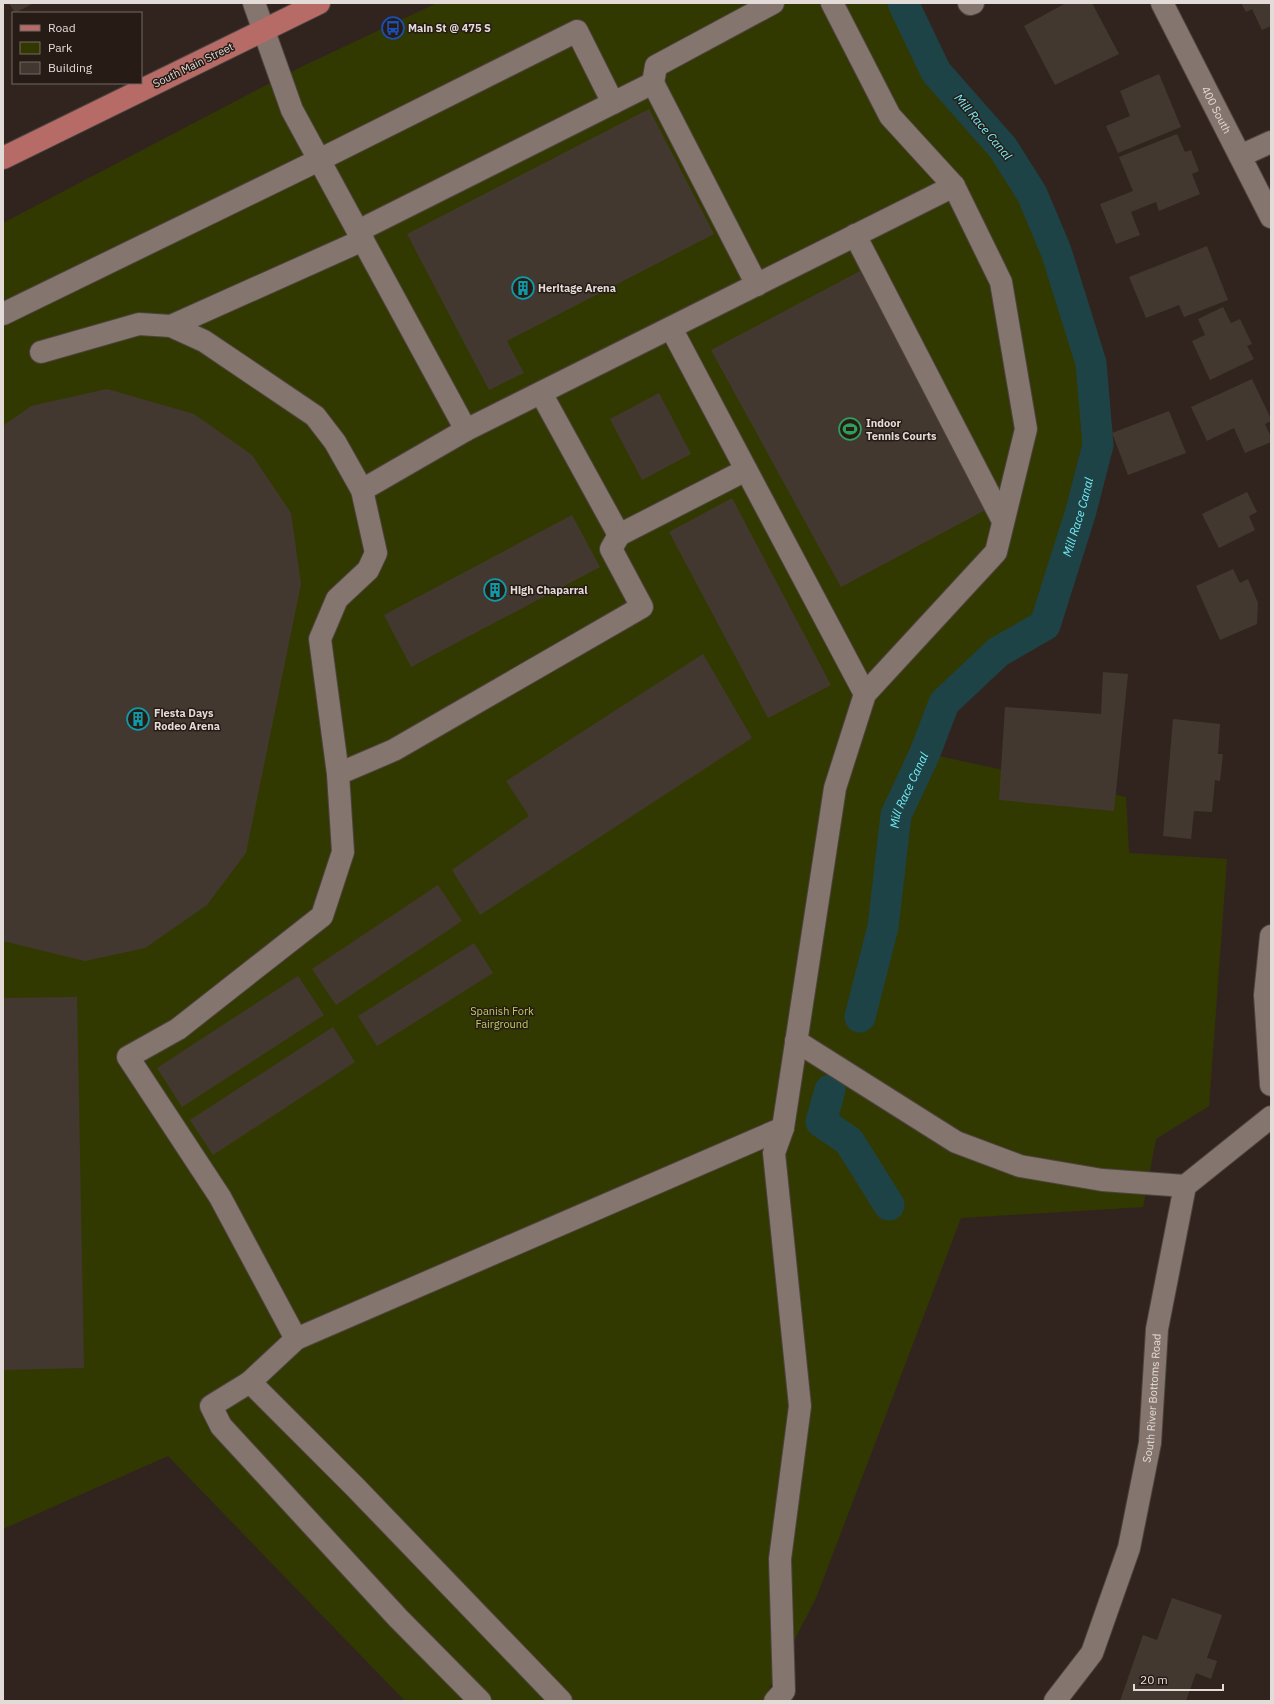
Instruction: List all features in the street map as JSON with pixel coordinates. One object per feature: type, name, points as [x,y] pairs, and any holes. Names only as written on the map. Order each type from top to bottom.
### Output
[{"type":"main road","name":"South Main Street","points":[[5,153],[319,3]]},
{"type":"street","points":[[254,3],[292,110],[466,430]]},
{"type":"street","points":[[757,285],[653,83],[656,66],[773,3]]},
{"type":"street","points":[[775,1701],[784,1691],[780,1559],[800,1406],[774,1153],[782,1128],[835,788],[865,694],[996,552],[1026,429],[1001,282],[954,186],[890,116],[832,3]]},
{"type":"street","points":[[969,3],[973,3]]},
{"type":"street","name":"400 South","points":[[1162,3],[1271,218]]},
{"type":"street","points":[[3,314],[319,160],[577,31],[613,103]]},
{"type":"street","points":[[171,326],[360,235],[653,83]]},
{"type":"street","points":[[1240,156],[1271,142]]},
{"type":"street","points":[[362,490],[466,430],[954,186]]},
{"type":"street","points":[[855,235],[1003,520]]},
{"type":"street","points":[[41,352],[139,324],[171,326],[204,341],[315,416],[335,442],[362,490],[376,553],[368,570],[337,599],[320,639],[338,774],[343,852],[322,916],[178,1029],[128,1057],[220,1197],[296,1339]]},
{"type":"street","points":[[671,328],[865,694]]},
{"type":"street","points":[[541,393],[619,535]]},
{"type":"street","points":[[338,774],[394,750],[642,607],[611,549],[619,535],[746,470]]},
{"type":"street","points":[[1271,936],[1265,995],[1271,1085]]},
{"type":"street","points":[[796,1041],[956,1142],[1020,1166],[1102,1180],[1185,1186],[1271,1117]]},
{"type":"street","points":[[480,1701],[398,1618],[221,1426],[211,1406],[250,1382],[296,1339],[782,1128]]},
{"type":"street","name":"South River Bottoms Road","points":[[1054,1701],[1092,1653],[1129,1548],[1150,1443],[1157,1329],[1185,1186]]},
{"type":"street","points":[[250,1382],[355,1487],[561,1701]]},
{"type":"green space","name":"Spanish Fork Fairground","points":[[437,3],[903,3],[936,72],[1003,148],[1032,194],[1056,251],[1091,363],[1098,445],[1081,511],[1045,625],[998,652],[944,703],[925,753],[1126,797],[1129,853],[1227,859],[1209,1106],[1156,1139],[1143,1207],[961,1218],[816,1598],[763,1701],[405,1701],[168,1456],[3,1529],[3,223],[301,67]]},
{"type":"building","points":[[9,3],[34,3],[17,12],[14,12]]},
{"type":"building","points":[[1066,3],[1092,3],[1119,54],[1055,85],[1024,26]]},
{"type":"building","points":[[1241,3],[1271,3],[1271,26],[1262,30],[1252,9],[1246,12]]},
{"type":"building","points":[[1159,74],[1181,127],[1118,153],[1106,126],[1130,116],[1120,91]]},
{"type":"building","name":"Heritage Arena","points":[[649,109],[714,234],[507,341],[524,373],[489,390],[407,234]]},
{"type":"building","points":[[1177,134],[1185,152],[1191,150],[1199,171],[1192,174],[1200,194],[1159,211],[1156,202],[1131,212],[1140,235],[1116,244],[1100,204],[1133,191],[1119,157]]},
{"type":"building","points":[[1207,246],[1228,300],[1184,317],[1179,305],[1146,318],[1129,277]]},
{"type":"building","name":"Indoor Tennis Courts","points":[[860,271],[989,508],[841,587],[711,350]]},
{"type":"building","points":[[1223,307],[1231,323],[1240,319],[1252,344],[1247,346],[1254,359],[1210,380],[1192,341],[1205,335],[1198,319]]},
{"type":"building","points":[[1252,379],[1271,419],[1271,421],[1265,424],[1271,437],[1271,442],[1245,453],[1234,428],[1207,441],[1191,407]]},
{"type":"building","name":"Fiesta Days Rodeo Arena","points":[[107,389],[194,414],[252,455],[291,513],[301,584],[246,853],[207,905],[145,948],[85,961],[3,941],[3,426],[31,406]]},
{"type":"building","points":[[659,393],[691,454],[642,480],[610,419]]},
{"type":"building","points":[[1169,411],[1186,453],[1128,475],[1112,433]]},
{"type":"building","points":[[1247,492],[1257,512],[1249,516],[1255,530],[1219,548],[1202,514]]},
{"type":"building","points":[[732,498],[831,685],[768,718],[669,532]]},
{"type":"building","name":"High Chaparral","points":[[572,515],[600,567],[411,667],[384,615]]},
{"type":"building","points":[[1233,569],[1240,583],[1248,579],[1258,603],[1257,624],[1220,640],[1196,586]]},
{"type":"building","points":[[703,654],[752,738],[480,915],[452,870],[529,816],[506,781]]},
{"type":"building","points":[[1103,672],[1128,674],[1114,811],[999,800],[1005,707],[1101,714]]},
{"type":"building","points":[[1173,719],[1220,724],[1218,754],[1223,754],[1220,781],[1215,780],[1212,812],[1194,811],[1191,839],[1163,836]]},
{"type":"building","points":[[438,885],[462,921],[336,1005],[312,969]]},
{"type":"building","points":[[474,943],[493,973],[377,1046],[358,1016]]},
{"type":"building","points":[[298,976],[324,1015],[182,1107],[157,1068]]},
{"type":"building","points":[[77,997],[84,1368],[3,1370],[3,998]]},
{"type":"building","points":[[333,1027],[355,1062],[213,1155],[190,1120]]},
{"type":"building","points":[[1172,1598],[1222,1615],[1207,1658],[1217,1661],[1211,1679],[1196,1673],[1186,1701],[1120,1701],[1143,1635],[1157,1640]]},
{"type":"waterway","name":"Mill Race Canal","points":[[860,1017],[883,927],[896,815],[925,753],[944,703],[998,652],[1045,625],[1081,511],[1098,445],[1091,363],[1056,251],[1032,194],[1003,148],[936,72],[903,3]]},
{"type":"waterway","points":[[830,1090],[821,1122],[849,1141],[889,1205]]},
{"type":"place","name":"Main St @ 475 S","points":[[393,28]]},
{"type":"place","name":"Heritage Arena","points":[[523,288]]},
{"type":"place","name":"Indoor Tennis Courts","points":[[850,429]]},
{"type":"place","name":"High Chaparral","points":[[495,590]]},
{"type":"place","name":"Fiesta Days Rodeo Arena","points":[[138,719]]}]
